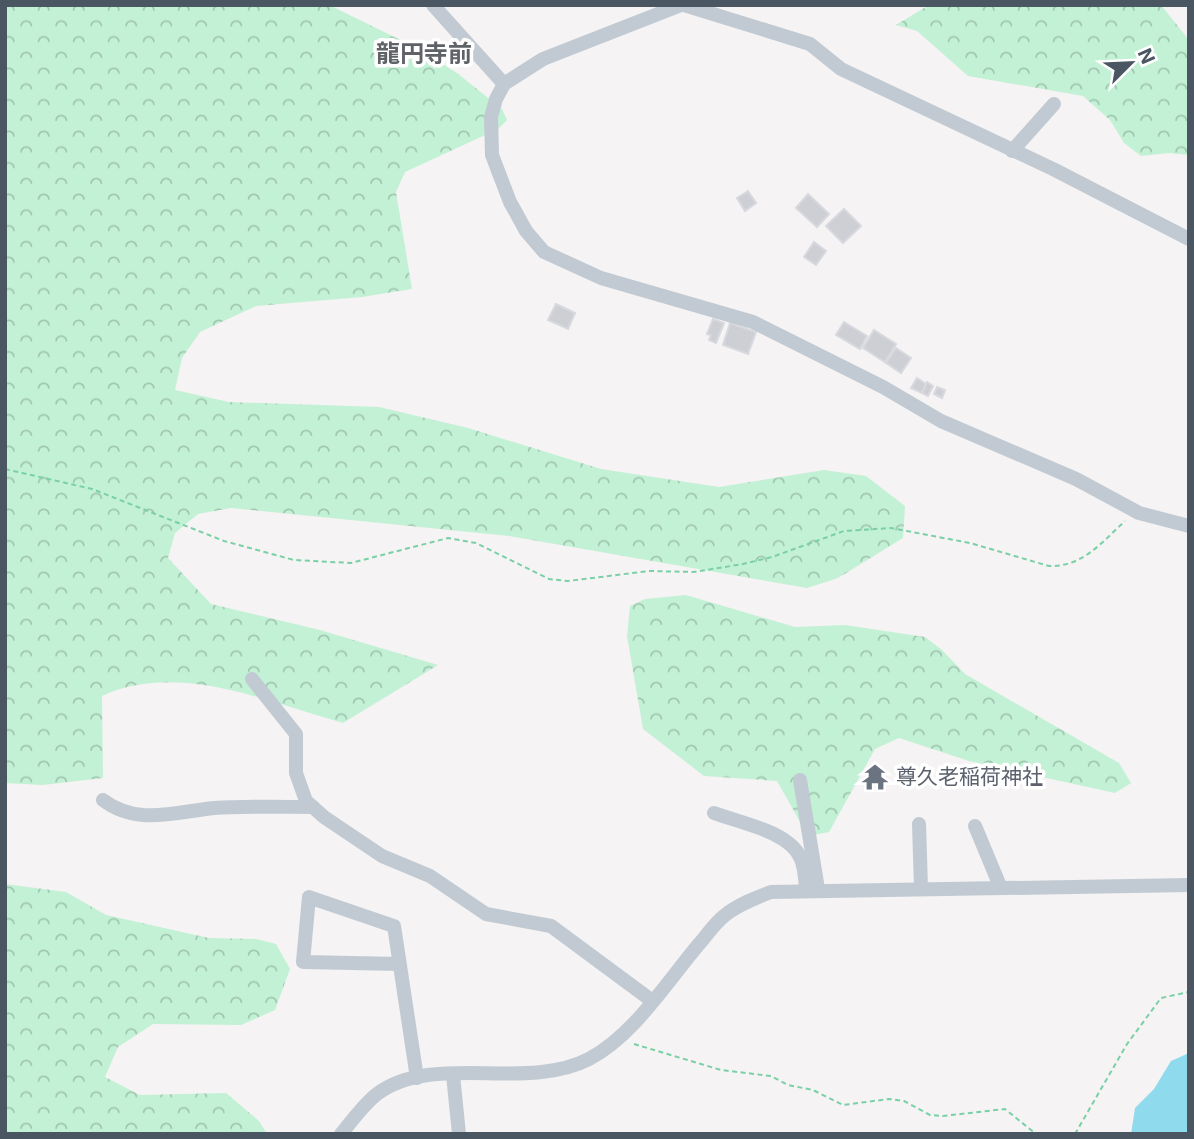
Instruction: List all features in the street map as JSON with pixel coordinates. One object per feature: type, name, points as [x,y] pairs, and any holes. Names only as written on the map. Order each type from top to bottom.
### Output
[{"type":"street","points":[[433,5],[504,84]]},
{"type":"street","points":[[1189,239],[841,69],[810,44],[682,5],[543,59],[521,71],[504,84],[491,117],[492,155],[510,202],[526,230],[544,252],[601,278],[753,322],[884,387],[941,421],[1076,480],[1139,513],[1189,526]]},
{"type":"street","points":[[1012,151],[1054,104]]},
{"type":"street","points":[[251,679],[296,734],[296,773],[306,801],[313,807],[382,856],[430,876],[486,914],[551,926],[651,1000]]},
{"type":"street","points":[[800,780],[812,889]]},
{"type":"street","points":[[103,800],[118,811],[142,816],[214,808],[313,807]]},
{"type":"street","points":[[714,813],[782,839],[795,848],[812,889]]},
{"type":"street","points":[[919,824],[921,888]]},
{"type":"street","points":[[975,827],[1000,886]]},
{"type":"street","points":[[341,1134],[376,1095],[417,1078],[548,1072],[573,1066],[620,1040],[722,917],[771,892],[812,889],[1189,885]]},
{"type":"street","points":[[400,964],[303,962],[309,897],[394,926],[400,964],[417,1078]]},
{"type":"street","points":[[453,1075],[459,1134]]},
{"type":"path","points":[[5,469],[92,489],[224,541],[295,560],[351,563],[448,538],[476,543],[549,579],[568,581],[649,571],[694,572],[743,564],[772,557],[844,531],[891,528],[921,531],[1049,566],[1062,566],[1085,557],[1139,513]]},
{"type":"path","points":[[1075,1134],[1127,1044],[1161,998],[1189,992]]},
{"type":"path","points":[[620,1040],[721,1070],[771,1076],[788,1085],[813,1090],[844,1105],[889,1099],[904,1101],[930,1115],[943,1116],[1005,1110],[1036,1134]]},
{"type":"green space","points":[[5,5],[329,5],[417,48],[457,73],[502,109],[507,120],[498,129],[405,172],[396,192],[412,289],[362,297],[256,306],[200,332],[182,358],[175,390],[229,402],[379,407],[468,428],[601,469],[719,487],[824,470],[866,476],[905,506],[903,538],[838,578],[807,588],[509,536],[231,508],[198,514],[175,533],[168,558],[211,604],[320,630],[438,665],[343,723],[223,688],[161,682],[131,686],[102,696],[103,778],[43,785],[5,783]]},
{"type":"green space","points":[[929,5],[1161,5],[1189,40],[1189,155],[1169,153],[1141,156],[1124,143],[1110,120],[1083,96],[968,76],[917,31],[896,25]]},
{"type":"green space","points":[[686,595],[795,627],[845,625],[925,637],[965,674],[1119,763],[1131,783],[1115,793],[969,761],[899,738],[875,749],[829,832],[808,836],[777,781],[704,776],[643,729],[627,636],[630,606],[645,599]]},
{"type":"green space","points":[[5,884],[66,892],[106,915],[209,938],[256,939],[276,944],[290,969],[275,1010],[241,1025],[153,1024],[118,1047],[105,1077],[140,1095],[226,1093],[259,1121],[267,1134],[5,1134]]},
{"type":"water","points":[[1189,1053],[1189,1134],[1131,1134],[1135,1108],[1154,1089],[1171,1061]]},
{"type":"building","points":[[748,191],[756,203],[745,211],[737,198]]},
{"type":"building","points":[[808,194],[829,214],[817,227],[796,208]]},
{"type":"building","points":[[844,209],[861,226],[843,243],[826,226]]},
{"type":"building","points":[[814,242],[826,251],[816,265],[804,257]]},
{"type":"building","points":[[556,304],[575,313],[568,329],[548,320]]},
{"type":"building","points":[[713,319],[724,323],[716,343],[709,340],[711,335],[707,334]]},
{"type":"building","points":[[844,322],[867,336],[860,349],[836,335]]},
{"type":"building","points":[[730,323],[756,332],[748,354],[723,345]]},
{"type":"building","points":[[874,330],[896,344],[885,362],[863,348]]},
{"type":"building","points":[[896,348],[911,358],[901,373],[886,363]]},
{"type":"building","points":[[917,378],[926,384],[922,393],[911,388]]},
{"type":"building","points":[[927,382],[933,386],[928,396],[922,393]]},
{"type":"building","points":[[937,387],[945,390],[942,398],[934,394]]},
{"type":"place","name":"尊久老稲荷神社","points":[[875,777]]},
{"type":"district","name":"龍円寺前","points":[[424,54]]}]
